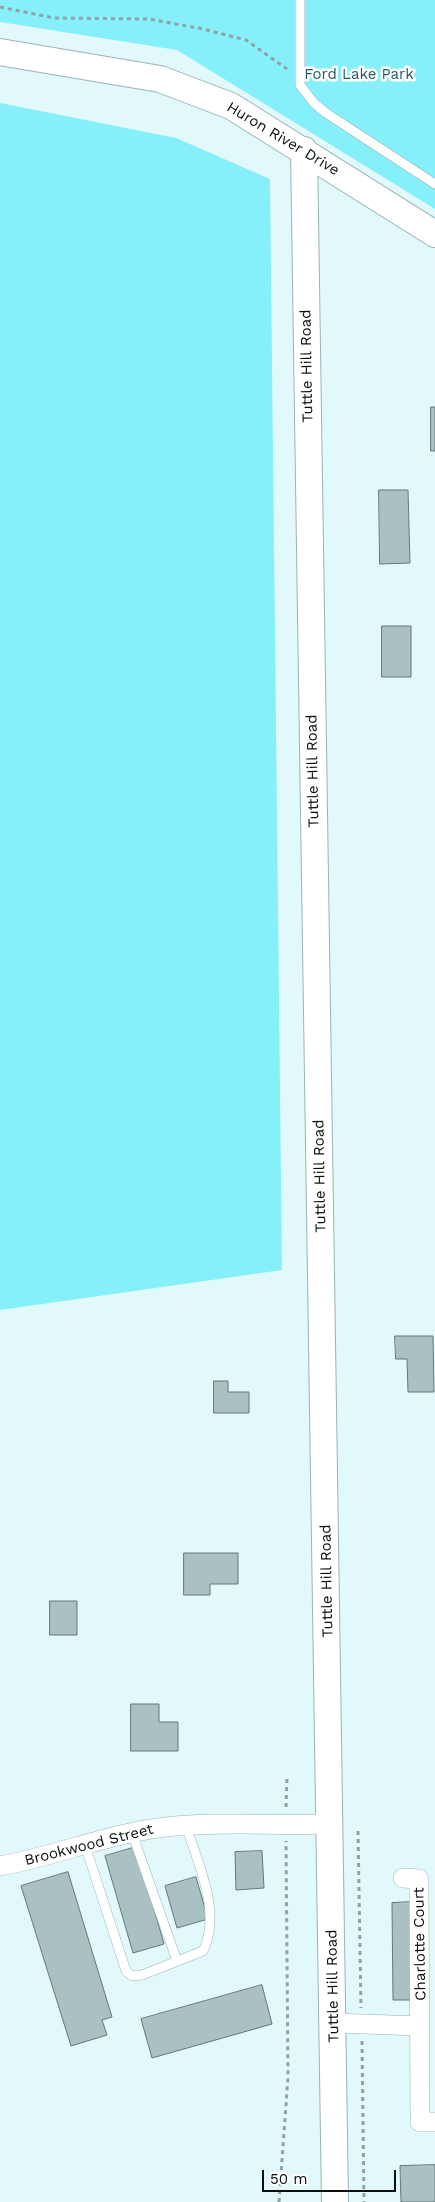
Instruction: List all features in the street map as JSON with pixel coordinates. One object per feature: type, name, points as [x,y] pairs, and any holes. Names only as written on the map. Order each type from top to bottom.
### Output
[{"type":"main road","name":"Huron River Drive","points":[[0,52],[160,79],[231,106],[304,150],[435,234]]},
{"type":"main road","name":"Tuttle Hill Road","points":[[304,150],[328,1608],[329,1824],[334,2023],[335,2202]]},
{"type":"street","name":"Brookwood Street","points":[[0,1866],[132,1833],[186,1826],[329,1824]]},
{"type":"street","name":"Charlotte Court","points":[[403,1878],[419,1879],[420,2122],[435,2122]]},
{"type":"street","points":[[334,2023],[420,2026]]},
{"type":"lane","points":[[300,0],[300,85],[314,103],[326,113],[435,184]]},
{"type":"lane","points":[[85,1846],[126,1971],[132,1976],[142,1975],[203,1951],[208,1942],[210,1924],[205,1883],[186,1826]]},
{"type":"lane","points":[[132,1833],[177,1961]]},
{"type":"path","points":[[0,7],[54,18],[149,19],[203,29],[246,40],[300,78]]},
{"type":"path","points":[[279,2202],[288,2077],[286,1777]]},
{"type":"green space","name":"Ford Lake Park","points":[[0,0],[435,0],[435,209],[177,50],[0,22]]},
{"type":"green space","points":[[0,103],[176,138],[270,179],[282,1270],[0,1310]]},
{"type":"building","points":[[431,407],[435,407],[435,451],[431,451]]},
{"type":"building","points":[[379,490],[408,490],[410,563],[380,564]]},
{"type":"building","points":[[382,626],[411,626],[411,677],[382,677]]},
{"type":"building","points":[[395,1336],[433,1336],[434,1392],[408,1392],[407,1359],[396,1359]]},
{"type":"building","points":[[214,1381],[228,1381],[228,1392],[249,1392],[249,1413],[214,1413]]},
{"type":"building","points":[[184,1553],[238,1553],[238,1584],[210,1584],[210,1595],[184,1595]]},
{"type":"building","points":[[50,1601],[77,1601],[77,1635],[50,1635]]},
{"type":"building","points":[[131,1704],[159,1704],[159,1722],[178,1722],[178,1751],[131,1751]]},
{"type":"building","points":[[136,1847],[164,1944],[133,1953],[105,1856]]},
{"type":"building","points":[[262,1851],[264,1888],[236,1890],[235,1852]]},
{"type":"building","points":[[68,1872],[112,2017],[102,2020],[107,2035],[71,2046],[21,1886]]},
{"type":"building","points":[[196,1877],[208,1919],[177,1928],[165,1886]]},
{"type":"building","points":[[411,1902],[412,2000],[393,2000],[392,1903]]},
{"type":"building","points":[[262,1985],[272,2024],[152,2058],[141,2019]]},
{"type":"building","points":[[435,2165],[435,2202],[401,2202],[400,2166]]}]
